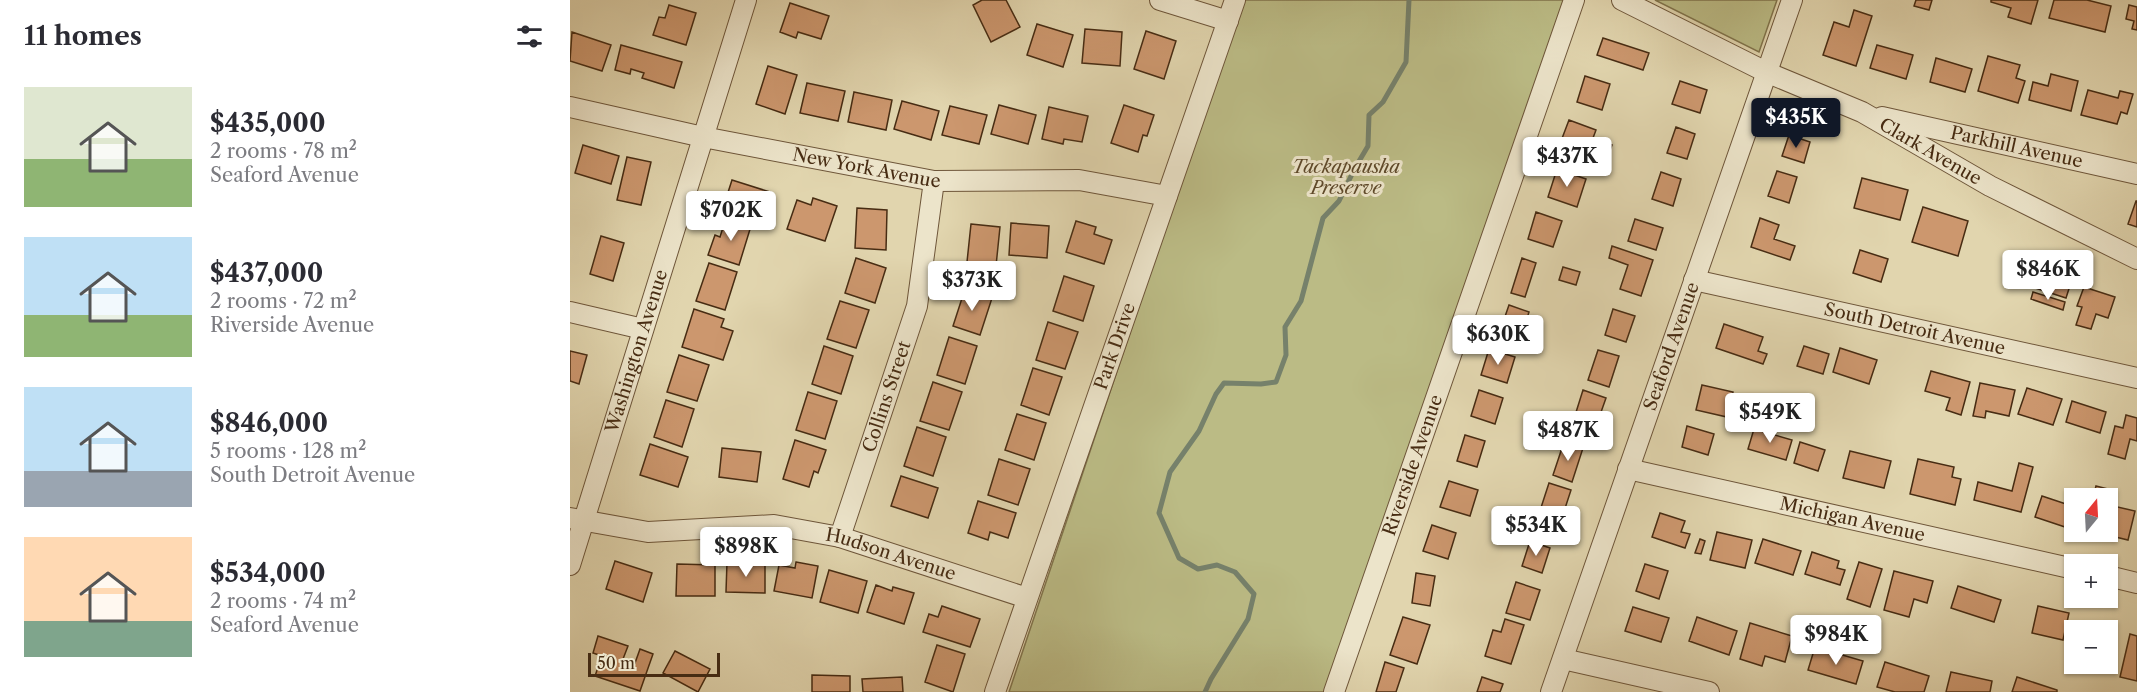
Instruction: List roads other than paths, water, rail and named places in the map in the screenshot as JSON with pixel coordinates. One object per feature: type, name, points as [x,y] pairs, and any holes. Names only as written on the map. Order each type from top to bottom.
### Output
[{"type":"street","name":"Washington Avenue","points":[[570,565],[577,519],[644,328],[746,0]]},
{"type":"street","points":[[1160,0],[1228,21]]},
{"type":"street","name":"Park Drive","points":[[995,692],[1235,0]]},
{"type":"street","name":"Riverside Avenue","points":[[1334,692],[1574,0]]},
{"type":"street","name":"Clark Avenue","points":[[1622,0],[1766,72],[1862,112],[1990,186],[2137,260]]},
{"type":"street","name":"Seaford Avenue","points":[[1551,692],[1792,0]]},
{"type":"street","name":"New York Avenue","points":[[570,107],[703,137],[934,181],[1079,180],[1167,196]]},
{"type":"street","name":"Parkhill Avenue","points":[[1862,112],[2137,174]]},
{"type":"street","name":"Collins Street","points":[[840,537],[917,306],[934,181]]},
{"type":"street","name":"South Detroit Avenue","points":[[1694,280],[2137,378]]},
{"type":"street","points":[[570,312],[644,328]]},
{"type":"street","name":"Michigan Avenue","points":[[1628,469],[2064,567]]},
{"type":"street","name":"Hudson Avenue","points":[[577,519],[648,532],[774,525],[840,537],[1027,598]]},
{"type":"street","points":[[2118,578],[2137,583]]},
{"type":"street","points":[[1563,659],[1709,692]]},
{"type":"waterway","points":[[1205,692],[1248,619],[1254,594],[1235,572],[1217,565],[1198,569],[1179,558],[1159,513],[1170,472],[1199,431],[1216,394],[1224,383],[1276,382],[1286,355],[1285,327],[1301,301],[1323,218],[1339,201],[1368,146],[1369,115],[1383,102],[1406,62],[1409,0]]},
{"type":"park label","name":"Tackapausha Preserve","points":[[1346,177]]}]
